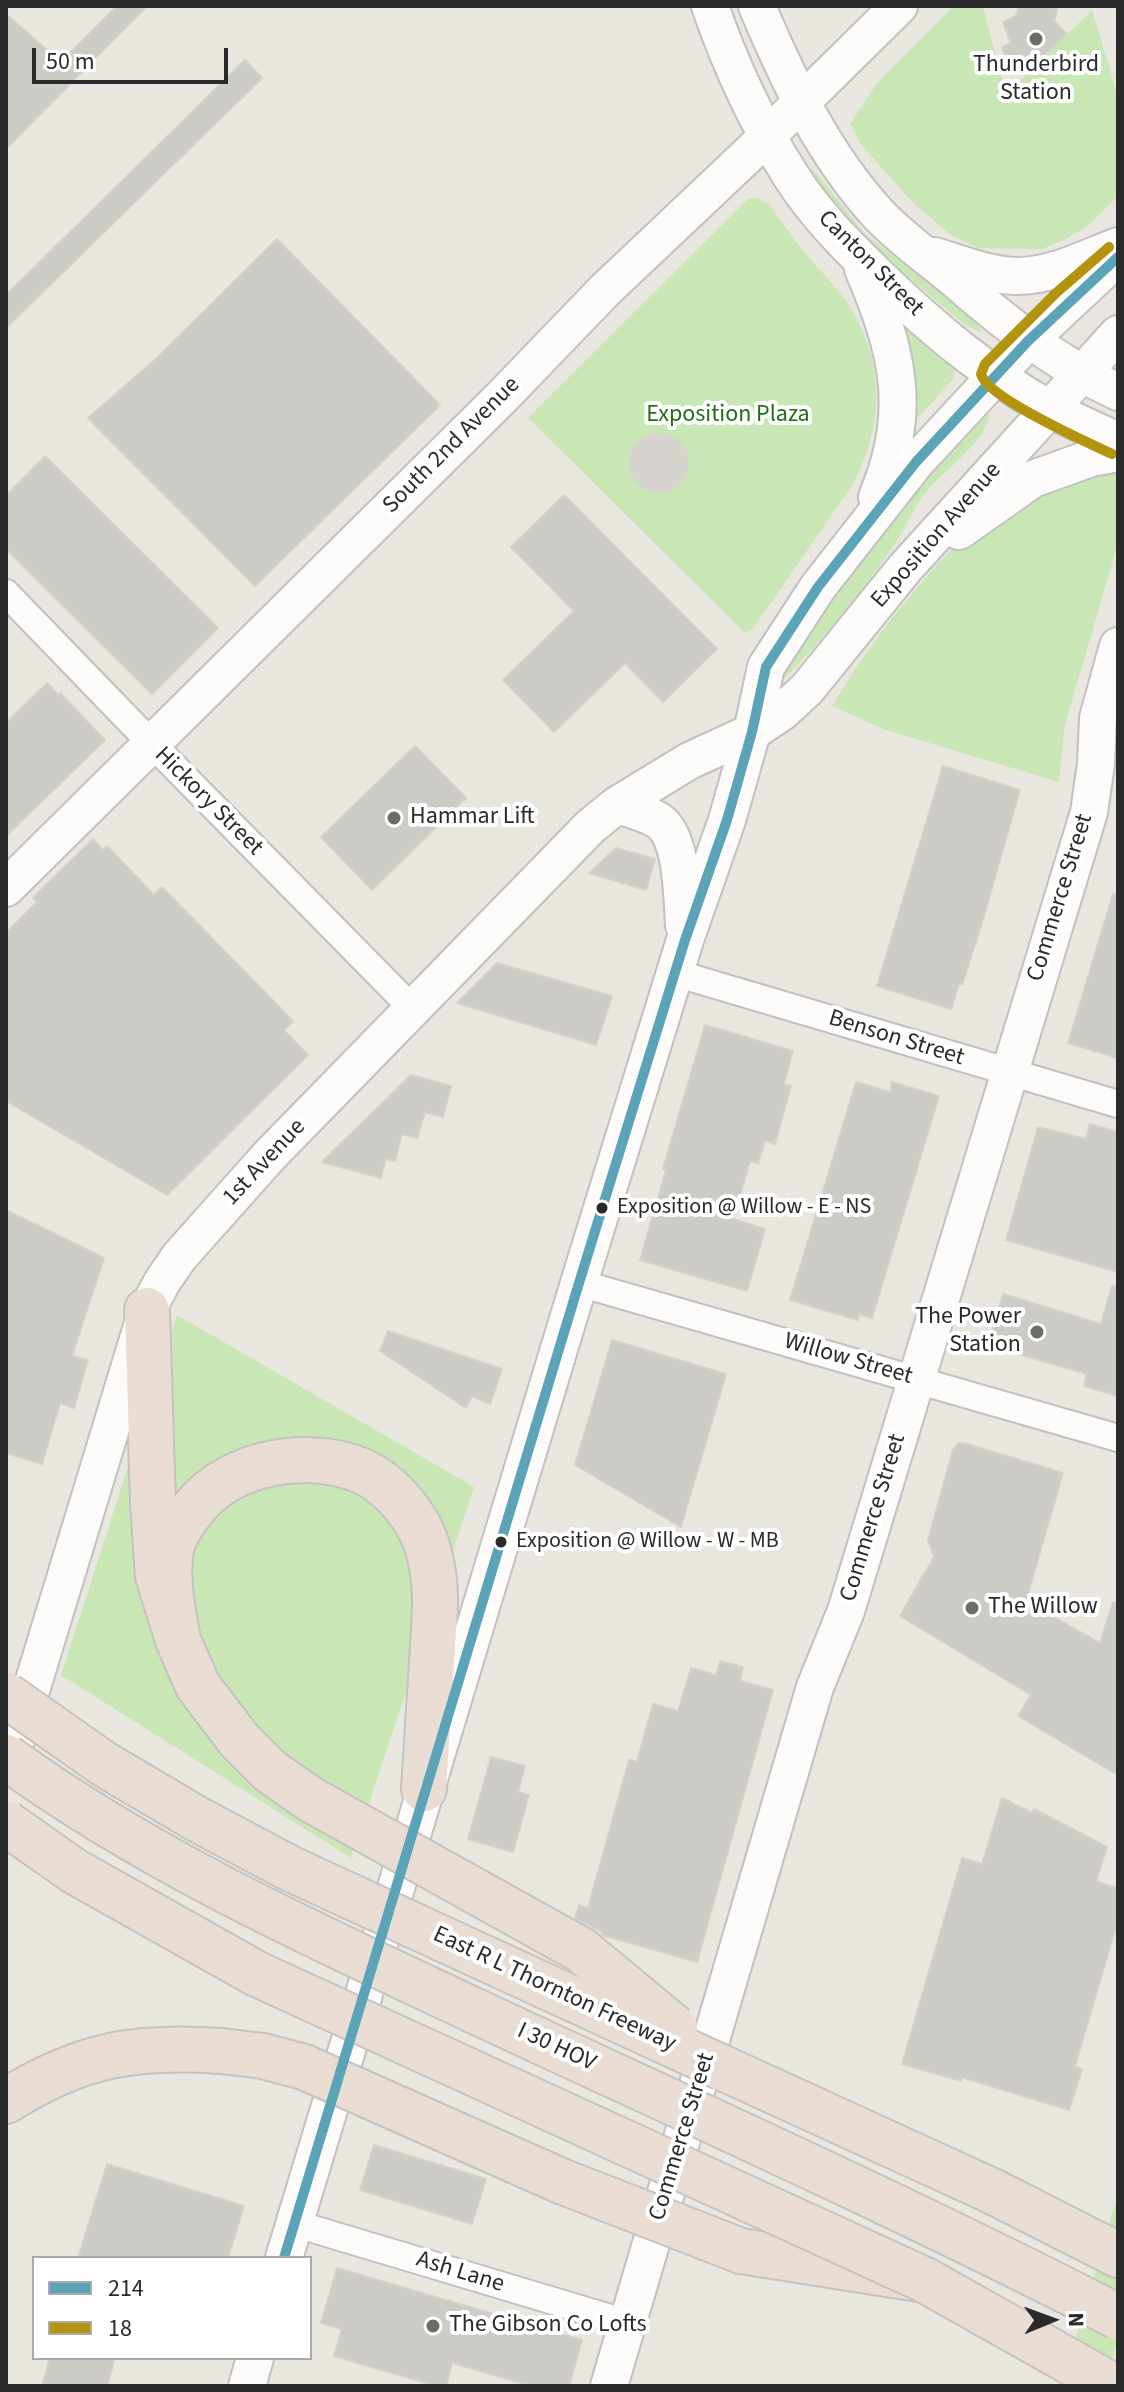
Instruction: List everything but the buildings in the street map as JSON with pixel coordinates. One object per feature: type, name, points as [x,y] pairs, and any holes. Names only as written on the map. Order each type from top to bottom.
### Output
[{"type":"highway","points":[[147,1310],[158,1576],[178,1640],[198,1686],[240,1741],[270,1771],[310,1799],[581,1950],[723,2068]]},
{"type":"highway","points":[[178,1640],[168,1583],[172,1548],[185,1519],[198,1503],[224,1482],[265,1465],[317,1461],[363,1472],[386,1487],[405,1505],[429,1552],[436,1597],[424,1789]]},
{"type":"highway","name":"East R L Thornton Freeway","points":[[6,1695],[104,1764],[289,1868],[992,2191],[1118,2255]]},
{"type":"highway","name":"I 30 HOV","points":[[7,1758],[87,1811],[194,1873],[279,1917],[985,2249],[1118,2317]]},
{"type":"highway","name":"I 30 HOV","points":[[7,1758],[76,1828],[232,1917],[416,2008],[1023,2292],[1118,2340]]},
{"type":"highway","points":[[6,1823],[74,1871],[257,1974],[925,2280],[1113,2386]]},
{"type":"highway","points":[[6,2101],[57,2072],[101,2057],[148,2049],[222,2051],[263,2056],[304,2067],[561,2181],[741,2251],[925,2280]]},
{"type":"main road","name":"Canton Street","points":[[710,6],[768,135],[792,177],[827,224],[946,338],[1050,409],[1118,441]]},
{"type":"main road","name":"Canton Street","points":[[757,6],[801,102],[852,182],[879,215],[1028,341],[1081,375],[1118,392]]},
{"type":"main road","name":"South 2nd Avenue","points":[[6,888],[502,397],[605,290],[899,6]]},
{"type":"main road","points":[[924,253],[982,271],[1015,276],[1060,268],[1118,246]]},
{"type":"main road","points":[[858,256],[891,342],[898,387],[897,432],[890,466],[864,528]]},
{"type":"main road","points":[[285,2256],[579,1283],[680,957],[727,820],[752,732],[766,667],[818,587],[916,462],[995,374],[1118,257]]},
{"type":"main road","name":"Exposition Avenue","points":[[752,732],[782,712],[807,689],[905,568],[1118,334]]},
{"type":"main road","points":[[905,568],[1033,479],[1091,458],[1118,453]]},
{"type":"main road","name":"Commerce Street","points":[[609,2386],[815,1687],[846,1611],[1089,812],[1107,767],[1098,718],[1118,646]]},
{"type":"main road","name":"1st Avenue","points":[[7,1758],[147,1310],[179,1257],[269,1156],[591,826],[617,805],[689,761],[752,732]]},
{"type":"main road","points":[[617,805],[644,813],[662,823],[670,835],[679,864],[680,957]]},
{"type":"main road","points":[[247,2386],[254,2360]]},
{"type":"street","name":"Hickory Street","points":[[6,593],[412,1008]]},
{"type":"street","name":"Benson Street","points":[[680,957],[1009,1072],[1118,1104]]},
{"type":"street","name":"Willow Street","points":[[579,1283],[1118,1438]]},
{"type":"street","name":"Ash Lane","points":[[293,2223],[627,2323]]},
{"type":"green space","points":[[954,6],[983,6],[1006,95],[1092,10],[1118,97],[1118,196],[1089,225],[1064,240],[1042,249],[979,248],[952,236],[912,202],[860,143],[850,124],[878,82]]},
{"type":"green space","points":[[805,163],[865,234],[929,282],[979,326],[982,333],[965,325],[844,224]]},
{"type":"green space","name":"Exposition Plaza","points":[[749,198],[769,204],[848,304],[871,354],[876,398],[870,441],[853,484],[752,630],[745,633],[528,418]]},
{"type":"green space","points":[[898,321],[955,372],[953,379],[908,429]]},
{"type":"green space","points":[[990,415],[980,436],[922,497],[894,545],[864,586],[811,650],[783,680],[780,679],[820,612],[886,520],[976,418]]},
{"type":"green space","points":[[1109,471],[1118,474],[1118,543],[1065,725],[1059,782],[883,729],[832,706],[892,618],[957,544],[1034,492]]},
{"type":"green space","points":[[177,1315],[474,1487],[351,1858],[61,1675]]},
{"type":"green space","points":[[1118,2194],[1118,2339],[1104,2386],[1062,2386]]},
{"type":"shaded area","points":[[659,433],[670,435],[680,442],[687,452],[687,474],[680,484],[670,491],[659,493],[648,491],[638,484],[631,474],[629,463],[631,452],[638,442],[648,435]]},
{"type":"transit line","name":"18","points":[[1109,247],[1056,293],[985,364],[981,374],[987,384],[1018,407],[1112,454]]},
{"type":"transit line","name":"214","points":[[285,2256],[579,1283],[685,940],[727,820],[752,732],[766,667],[818,587],[916,462],[1028,341],[1118,257]]},
{"type":"place","name":"Thunderbird Station","points":[[1036,39]]},
{"type":"place","name":"Hammar Lift","points":[[394,818]]},
{"type":"place","name":"Exposition @ Willow - E - NS","points":[[602,1208]]},
{"type":"place","name":"The Power Station","points":[[1037,1332]]},
{"type":"place","name":"Exposition @ Willow - W - MB","points":[[501,1542]]},
{"type":"place","name":"The Willow","points":[[972,1608]]},
{"type":"place","name":"The Gibson Co Lofts","points":[[433,2326]]}]
